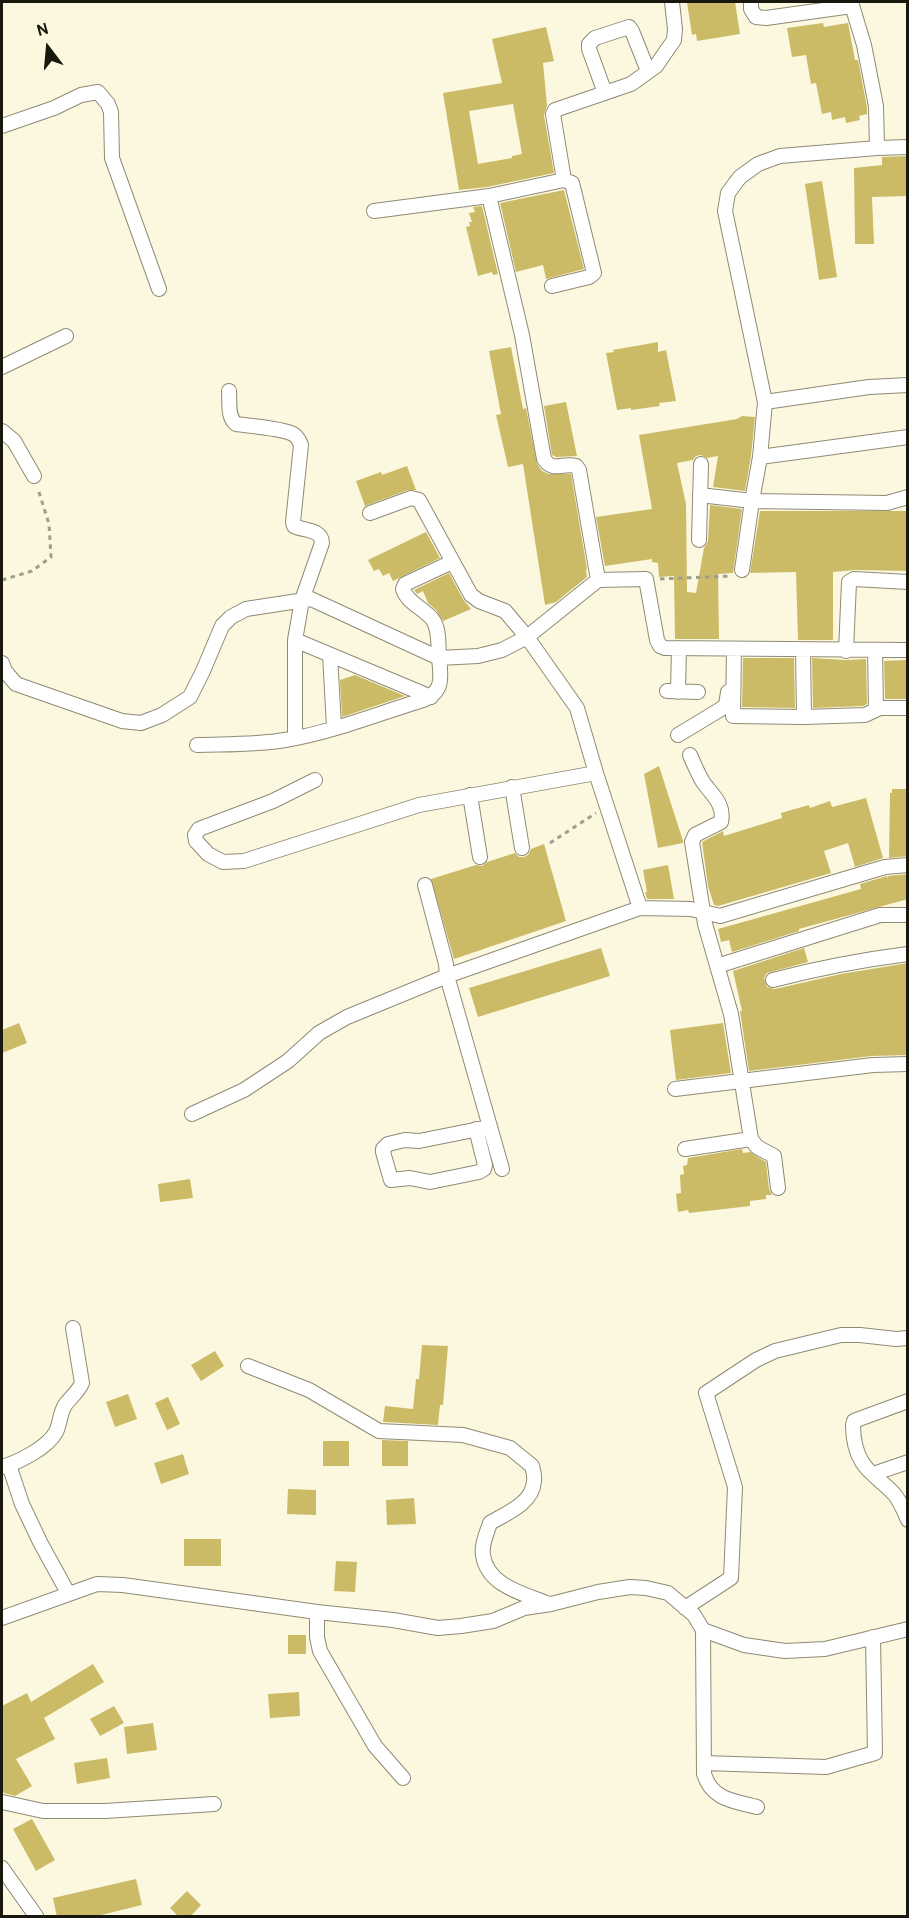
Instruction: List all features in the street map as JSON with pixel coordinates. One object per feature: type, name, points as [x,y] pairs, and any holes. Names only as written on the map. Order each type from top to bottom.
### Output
[{"type":"street","points":[[564,180],[553,114],[555,111],[632,84],[656,66],[674,40],[672,2]]},
{"type":"street","points":[[750,2],[756,17],[766,18],[852,4],[864,45],[876,106],[878,148]]},
{"type":"street","points":[[605,93],[589,49],[589,44],[594,38],[629,27],[648,71]]},
{"type":"street","points":[[2,126],[54,108],[81,95],[98,92],[108,104],[111,112],[112,158],[159,289]]},
{"type":"street","points":[[742,570],[760,457],[765,402],[725,211],[728,194],[740,177],[758,164],[780,156],[908,147]]},
{"type":"street","points":[[374,211],[489,196],[564,180],[569,181],[574,187],[594,273],[589,277],[552,286]]},
{"type":"street","points":[[489,196],[522,334],[544,459],[548,465],[555,467],[570,464],[579,470],[598,580]]},
{"type":"street","points":[[2,367],[66,336]]},
{"type":"street","points":[[765,402],[869,387],[908,385]]},
{"type":"street","points":[[229,391],[230,415],[236,424],[293,434],[298,438],[302,445],[293,522],[294,525],[322,537],[322,543],[302,600],[295,640],[295,738]]},
{"type":"street","points":[[2,431],[14,441],[34,476]]},
{"type":"street","points":[[760,457],[908,437]]},
{"type":"street","points":[[699,540],[701,464]]},
{"type":"street","points":[[700,495],[752,501],[887,503],[908,497]]},
{"type":"street","points":[[370,513],[411,498],[419,500],[471,595],[479,601],[505,611],[527,637],[577,708],[640,908]]},
{"type":"street","points":[[198,745],[246,744],[295,738],[431,697],[441,683],[437,632],[434,621],[407,597],[403,589],[405,584],[452,562]]},
{"type":"street","points":[[2,663],[5,671],[16,684],[122,721],[141,723],[162,715],[190,697],[222,626],[231,617],[246,609],[311,599],[439,658],[478,656],[502,650],[527,637],[598,580],[646,579],[657,640],[660,646],[665,648],[908,650]]},
{"type":"street","points":[[846,651],[849,582],[854,579],[908,582]]},
{"type":"street","points":[[295,640],[431,697]]},
{"type":"street","points":[[679,648],[672,691],[698,692]]},
{"type":"street","points":[[731,649],[733,716],[865,715],[876,709],[908,708]]},
{"type":"street","points":[[678,735],[726,705],[731,649]]},
{"type":"street","points":[[803,650],[804,717]]},
{"type":"street","points":[[875,650],[876,709]]},
{"type":"street","points":[[330,655],[334,727]]},
{"type":"street","points":[[690,755],[704,783],[717,800],[723,815],[721,822],[693,838],[705,924],[731,1014],[751,1139],[757,1147],[774,1156],[778,1188]]},
{"type":"street","points":[[315,780],[273,801],[199,829],[195,835],[196,842],[208,854],[223,862],[244,861],[418,806],[596,773]]},
{"type":"street","points":[[512,787],[522,848]]},
{"type":"street","points":[[470,795],[480,856]]},
{"type":"street","points":[[192,1114],[244,1090],[288,1061],[319,1033],[347,1017],[447,976],[640,908],[691,909],[720,916],[885,867],[908,865]]},
{"type":"street","points":[[425,885],[446,964],[483,1128],[485,1165],[484,1169],[479,1172],[430,1182],[410,1178],[391,1180],[383,1152],[388,1144],[405,1140],[419,1141],[483,1128]]},
{"type":"street","points":[[717,966],[880,915],[908,915]]},
{"type":"street","points":[[773,980],[854,961],[908,954]]},
{"type":"street","points":[[675,1089],[873,1065],[908,1064]]},
{"type":"street","points":[[483,1128],[502,1169]]},
{"type":"street","points":[[685,1149],[751,1139]]},
{"type":"street","points":[[68,1593],[40,1542],[5,1466],[44,1446],[56,1432],[65,1406],[82,1383],[73,1328]]},
{"type":"street","points":[[686,1608],[731,1578],[735,1486],[706,1393],[756,1360],[775,1351],[841,1335],[908,1338]]},
{"type":"street","points":[[248,1366],[309,1390],[379,1431],[463,1435],[510,1448],[532,1466],[534,1481],[530,1494],[523,1503],[490,1523],[483,1543],[483,1556],[490,1573],[503,1586],[551,1604]]},
{"type":"street","points":[[908,1401],[854,1421],[853,1429],[858,1454],[866,1468],[894,1494],[902,1505],[908,1521]]},
{"type":"street","points":[[873,1474],[908,1462]]},
{"type":"street","points":[[2,1618],[97,1584],[123,1585],[317,1612],[393,1620],[438,1628],[494,1621],[524,1608],[630,1587],[668,1593],[694,1615],[703,1630],[704,1774],[706,1782],[722,1798],[757,1807]]},
{"type":"street","points":[[317,1612],[317,1637],[320,1651],[375,1746],[402,1778]]},
{"type":"street","points":[[703,1630],[744,1645],[785,1651],[825,1649],[908,1629]]},
{"type":"street","points":[[704,1763],[826,1767],[875,1754],[873,1637]]},
{"type":"street","points":[[2,1802],[43,1811],[105,1811],[214,1804]]},
{"type":"street","points":[[2,1868],[36,1917]]},
{"type":"path","points":[[2,580],[32,572],[51,557],[50,524],[34,476]]},
{"type":"path","points":[[646,579],[722,578],[733,576],[742,570]]},
{"type":"path","points":[[550,843],[607,808]]},
{"type":"building","points":[[687,2],[735,2],[740,34],[697,41],[696,34],[692,35]]},
{"type":"building","points":[[823,23],[824,27],[848,23],[867,107],[867,114],[859,116],[860,120],[846,123],[845,117],[832,120],[831,112],[822,114],[816,83],[811,84],[806,55],[792,57],[787,28]]},
{"type":"building","points":[[546,27],[554,61],[543,63],[547,106],[544,115],[554,173],[487,187],[459,190],[443,93],[502,83],[492,39]],"holes":[[[513,104],[522,154],[478,164],[469,111]]]},
{"type":"building","points":[[908,156],[908,196],[872,197],[874,244],[855,244],[854,168],[882,165],[882,157]]},
{"type":"building","points":[[822,181],[837,277],[819,280],[805,184]]},
{"type":"building","points":[[564,190],[584,269],[546,279],[543,265],[516,272],[500,203]]},
{"type":"building","points":[[482,206],[498,274],[493,275],[492,272],[478,276],[466,227],[470,226],[469,222],[472,222],[469,213],[475,212],[473,207]]},
{"type":"building","points":[[658,342],[658,352],[666,350],[676,401],[659,403],[660,406],[617,410],[606,353]]},
{"type":"building","points":[[511,347],[537,464],[542,471],[549,474],[571,474],[587,569],[587,577],[556,602],[545,605],[523,464],[508,467],[496,415],[501,414],[489,351]]},
{"type":"building","points":[[566,402],[577,456],[556,457],[552,455],[544,406]]},
{"type":"building","points":[[742,416],[755,417],[745,491],[713,487],[718,456],[707,458],[701,455],[696,456],[693,460],[677,463],[686,504],[687,592],[696,593],[704,548],[708,541],[710,505],[742,509],[733,573],[718,574],[719,639],[675,639],[674,576],[659,577],[658,563],[652,562],[652,559],[605,566],[596,517],[652,509],[639,435],[737,419]]},
{"type":"building","points":[[407,466],[416,490],[408,490],[365,506],[356,481]]},
{"type":"building","points":[[760,511],[908,511],[908,571],[833,572],[833,640],[798,640],[796,572],[750,573]]},
{"type":"building","points":[[426,532],[440,558],[393,581],[389,573],[383,576],[379,569],[374,571],[368,560]]},
{"type":"building","points":[[449,573],[471,609],[443,621],[428,603],[423,591],[417,594],[414,590]]},
{"type":"building","points":[[743,658],[794,658],[795,708],[742,707]]},
{"type":"building","points":[[812,658],[866,659],[867,704],[813,708]]},
{"type":"building","points":[[908,660],[908,699],[885,699],[884,661]]},
{"type":"building","points":[[355,675],[405,696],[342,717],[340,680]]},
{"type":"building","points":[[659,766],[683,843],[658,848],[644,774]]},
{"type":"building","points":[[892,789],[908,789],[908,856],[889,858],[890,793]]},
{"type":"building","points":[[866,798],[883,858],[855,867],[848,843],[824,851],[831,873],[718,906],[714,905],[708,886],[702,842],[723,831],[724,836],[782,818],[781,813],[809,805],[810,808],[830,801],[832,807]]},
{"type":"building","points":[[544,844],[566,921],[454,959],[431,879],[476,865],[482,866],[487,862],[515,853],[519,857],[524,857],[531,849]]},
{"type":"building","points":[[668,865],[674,899],[647,899],[643,870]]},
{"type":"building","points":[[908,874],[908,899],[799,929],[799,931],[732,952],[729,940],[721,942],[718,929],[861,889],[860,884],[887,876],[888,879],[888,876]]},
{"type":"building","points":[[601,948],[610,976],[478,1017],[469,988]]},
{"type":"building","points":[[804,948],[808,962],[767,973],[764,978],[767,987],[775,989],[841,974],[908,963],[908,1055],[872,1056],[749,1071],[740,1011],[742,1011],[733,971]]},
{"type":"building","points":[[19,1023],[27,1043],[2,1053],[2,1030]]},
{"type":"building","points":[[723,1023],[731,1073],[676,1080],[670,1030]]},
{"type":"building","points":[[742,1149],[743,1153],[750,1152],[766,1162],[769,1189],[772,1195],[766,1195],[766,1199],[750,1201],[750,1206],[689,1213],[688,1210],[678,1212],[676,1194],[681,1193],[680,1175],[684,1174],[683,1166],[687,1165],[688,1158]]},
{"type":"building","points":[[190,1179],[193,1198],[160,1202],[158,1184]]},
{"type":"building","points":[[422,1345],[448,1346],[443,1405],[440,1405],[438,1425],[383,1422],[385,1406],[413,1409]]},
{"type":"building","points":[[215,1351],[224,1366],[201,1381],[191,1365]]},
{"type":"building","points":[[128,1394],[137,1419],[115,1427],[106,1402]]},
{"type":"building","points":[[168,1397],[180,1424],[167,1430],[155,1403]]},
{"type":"building","points":[[382,1440],[408,1441],[408,1466],[382,1466]]},
{"type":"building","points":[[323,1441],[349,1441],[349,1466],[323,1466]]},
{"type":"building","points":[[183,1454],[189,1474],[161,1484],[154,1463]]},
{"type":"building","points":[[288,1489],[316,1490],[316,1515],[287,1514]]},
{"type":"building","points":[[414,1498],[416,1524],[387,1525],[386,1500]]},
{"type":"building","points":[[184,1539],[221,1539],[221,1566],[184,1566]]},
{"type":"building","points":[[336,1561],[357,1562],[355,1592],[334,1591]]},
{"type":"building","points":[[288,1635],[306,1635],[306,1654],[288,1654]]},
{"type":"building","points":[[93,1664],[104,1682],[44,1718],[55,1739],[16,1759],[32,1786],[15,1796],[4,1793],[2,1788],[2,1706],[27,1693],[31,1702]]},
{"type":"building","points":[[299,1692],[300,1716],[270,1718],[268,1694]]},
{"type":"building","points":[[114,1706],[124,1723],[100,1736],[90,1719]]},
{"type":"building","points":[[153,1723],[157,1750],[127,1754],[124,1727]]},
{"type":"building","points":[[107,1758],[110,1778],[77,1784],[74,1763]]},
{"type":"building","points":[[32,1819],[55,1860],[36,1871],[13,1829]]},
{"type":"building","points":[[136,1879],[142,1905],[93,1917],[57,1917],[53,1898]]},
{"type":"building","points":[[187,1891],[201,1905],[190,1917],[179,1917],[170,1908]]}]
